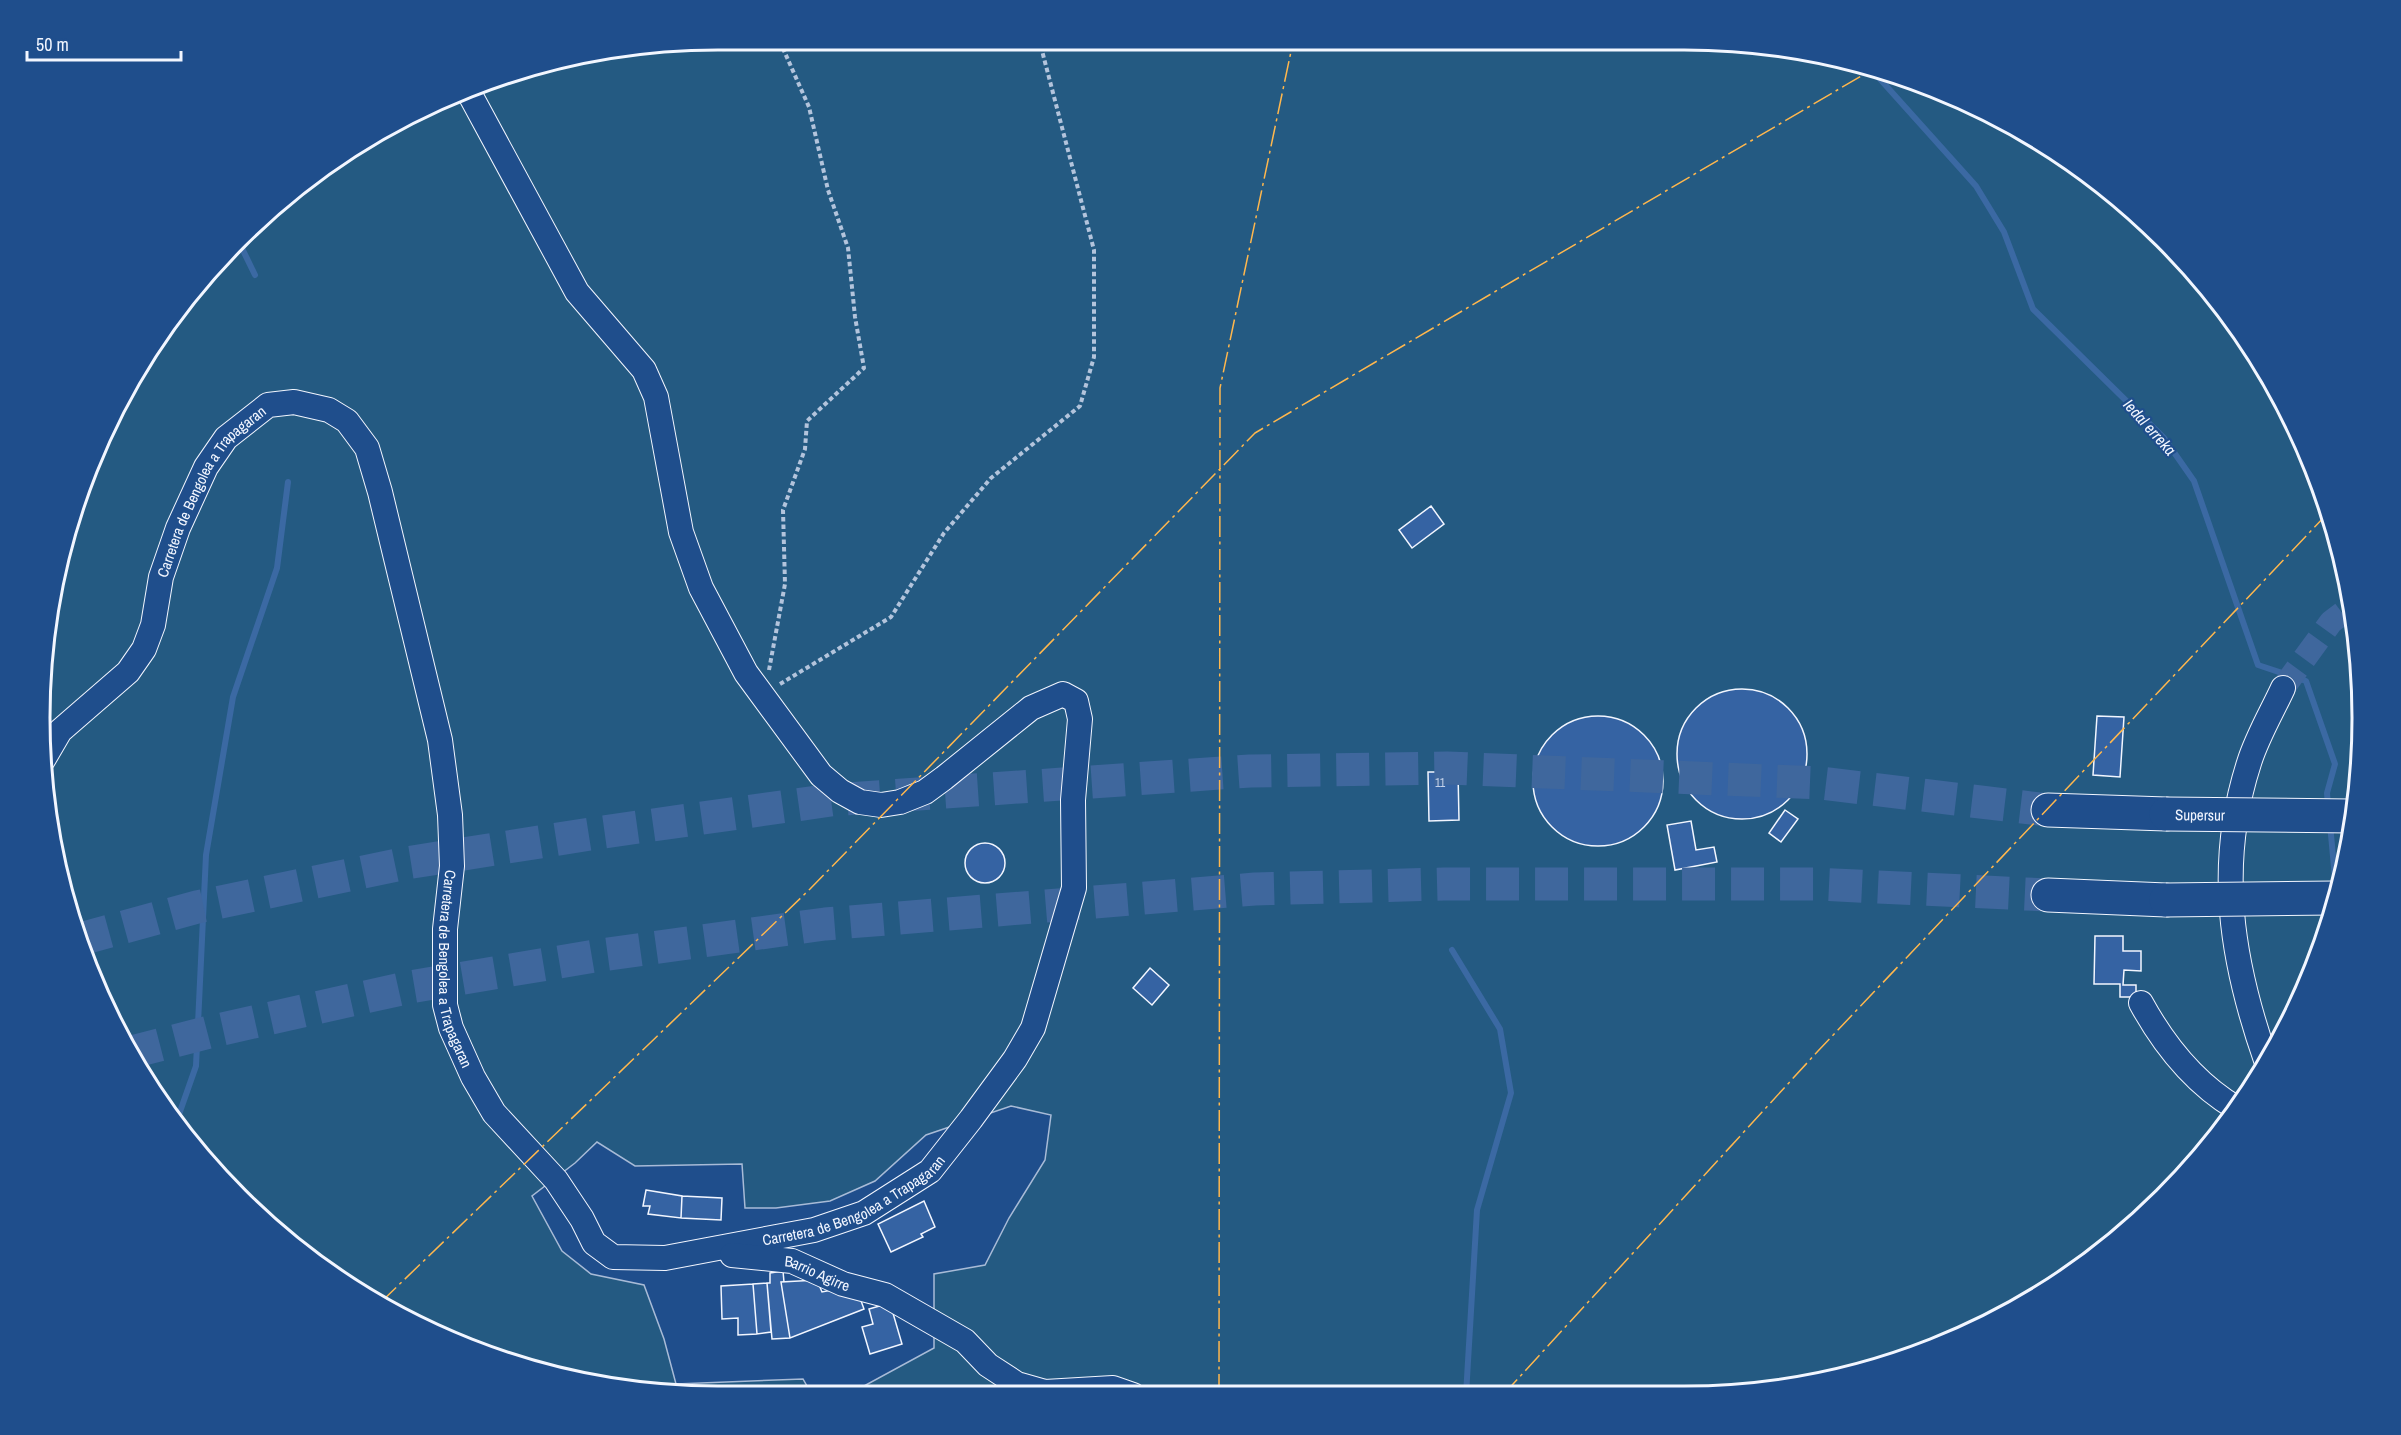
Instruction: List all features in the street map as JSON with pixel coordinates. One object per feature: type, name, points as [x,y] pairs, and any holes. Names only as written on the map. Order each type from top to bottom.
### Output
[{"type":"highway","name":"Supersur","points":[[2048,810],[2344,816]]},
{"type":"highway","points":[[2048,895],[2166,900],[2326,898]]},
{"type":"street","name":"Carretera de Bengolea a Trapagaran","points":[[51,747],[60,731],[128,672],[144,648],[153,625],[161,577],[178,528],[206,467],[226,438],[268,405],[294,402],[329,410],[347,421],[367,448],[381,492],[440,740],[450,815],[452,866],[445,929],[445,1005],[450,1028],[473,1077],[494,1113],[555,1180],[582,1219],[594,1243],[614,1257],[665,1258],[814,1230],[864,1213],[930,1171],[1016,1059],[1033,1028],[1074,888],[1072,800],[1080,719],[1076,701],[1063,694],[1031,708],[925,792],[900,802],[881,805],[860,802],[840,791],[820,775],[804,755],[764,693],[746,673],[701,588],[681,532],[656,397],[644,370],[577,292],[472,96]]},
{"type":"street","points":[[2263,1051],[2249,1011],[2239,967],[2231,920],[2230,870],[2233,820],[2249,761],[2283,688]]},
{"type":"street","points":[[2141,1003],[2155,1028],[2179,1061],[2228,1104]]},
{"type":"street","name":"Barrio Agirre","points":[[702,1252],[792,1261],[843,1284],[885,1295],[965,1341],[988,1365],[1017,1384],[1024,1386]]},
{"type":"path","points":[[764,693],[777,638],[785,584],[783,510],[805,449],[807,421],[864,368],[855,317],[848,248],[828,190],[809,106],[784,50]]},
{"type":"path","points":[[764,693],[891,617],[944,533],[991,478],[1080,406],[1094,357],[1094,250],[1042,50]]},
{"type":"shaded area","points":[[1684,50],[1771,55],[1856,72],[1939,100],[1979,118],[2055,162],[2124,215],[2156,245],[2186,277],[2239,346],[2283,422],[2301,462],[2329,545],[2339,587],[2346,630],[2352,718],[2346,805],[2339,848],[2329,890],[2301,973],[2283,1013],[2239,1089],[2186,1158],[2156,1190],[2124,1220],[2055,1273],[1979,1317],[1939,1335],[1856,1363],[1771,1380],[1684,1386],[864,1386],[934,1348],[934,1274],[985,1265],[1009,1218],[1045,1160],[1051,1115],[1011,1106],[926,1135],[875,1181],[830,1201],[776,1208],[745,1208],[742,1164],[635,1166],[597,1142],[575,1163],[532,1196],[562,1251],[591,1274],[644,1285],[664,1339],[676,1384],[803,1379],[807,1386],[718,1386],[674,1384],[630,1380],[587,1373],[545,1363],[462,1335],[383,1296],[346,1273],[277,1220],[215,1158],[162,1089],[139,1052],[100,973],[72,890],[62,848],[51,761],[51,674],[55,630],[72,545],[100,462],[118,422],[162,346],[215,277],[245,245],[277,215],[346,162],[422,118],[503,85],[587,62],[674,51]]},
{"type":"building","points":[[1431,506],[1444,524],[1412,548],[1399,530]]},
{"type":"building","points":[[1742,689],[1767,694],[1788,708],[1802,729],[1807,754],[1802,779],[1788,800],[1767,814],[1742,819],[1717,814],[1696,800],[1682,779],[1677,754],[1682,729],[1696,708],[1717,694]]},
{"type":"building","points":[[1598,716],[1623,720],[1644,735],[1659,756],[1663,781],[1659,806],[1644,827],[1623,842],[1598,846],[1573,842],[1552,827],[1537,806],[1533,781],[1537,756],[1552,735],[1573,720]]},
{"type":"building","points":[[2097,716],[2124,717],[2120,777],[2093,775]]},
{"type":"building","points":[[1428,772],[1458,772],[1459,820],[1429,821]]},
{"type":"building","points":[[1785,810],[1798,819],[1781,842],[1769,833]]},
{"type":"building","points":[[1691,821],[1696,850],[1714,847],[1717,862],[1675,870],[1667,825]]},
{"type":"building","points":[[985,843],[999,849],[1005,863],[999,877],[985,883],[971,877],[965,863],[971,849]]},
{"type":"building","points":[[2095,936],[2123,936],[2123,951],[2141,951],[2141,971],[2124,970],[2123,985],[2136,985],[2136,997],[2120,997],[2120,984],[2094,984]]},
{"type":"building","points":[[1150,968],[1169,985],[1152,1005],[1133,988]]},
{"type":"building","points":[[646,1190],[682,1196],[681,1218],[648,1214],[650,1206],[643,1206]]},
{"type":"building","points":[[682,1196],[722,1198],[721,1220],[681,1218]]},
{"type":"building","points":[[924,1201],[935,1227],[921,1234],[923,1237],[891,1252],[878,1224]]},
{"type":"building","points":[[783,1271],[784,1282],[781,1282],[790,1338],[772,1339],[767,1283],[770,1283],[770,1273]]},
{"type":"building","points":[[817,1280],[822,1292],[832,1290],[860,1298],[864,1309],[790,1338],[781,1282]]},
{"type":"building","points":[[767,1283],[771,1332],[757,1334],[753,1284]]},
{"type":"building","points":[[753,1284],[757,1334],[738,1335],[738,1318],[722,1319],[721,1286]]},
{"type":"building","points":[[890,1303],[902,1344],[870,1354],[862,1327],[873,1324],[869,1309]]},
{"type":"waterway","name":"Iedal erreka","points":[[1880,80],[1976,186],[2004,232],[2033,309],[2164,438],[2194,481],[2258,665],[2306,681],[2335,764],[2327,793],[2328,805]]},
{"type":"waterway","points":[[242,248],[255,275]]},
{"type":"waterway","points":[[180,1113],[196,1066],[206,855],[233,697],[277,568],[288,482]]},
{"type":"waterway","name":"Iedal erreka","points":[[2330,824],[2334,869]]},
{"type":"waterway","points":[[1452,950],[1500,1029],[1511,1093],[1477,1210],[1467,1386]]},
{"type":"tunnel","points":[[2283,688],[2331,622],[2343,613]]},
{"type":"tunnel","points":[[87,937],[197,907],[406,863],[603,832],[831,800],[1250,771],[1447,768],[1820,783],[2048,810]]},
{"type":"tunnel","points":[[138,1050],[213,1031],[410,987],[601,955],[825,924],[1255,889],[1444,884],[1816,884],[2048,895]]},
{"type":"power","points":[[1219,1386],[1220,388],[1291,50]]},
{"type":"power","points":[[386,1297],[810,889],[1255,433],[1864,74]]},
{"type":"power","points":[[1511,1386],[1818,1051],[2321,520]]}]
